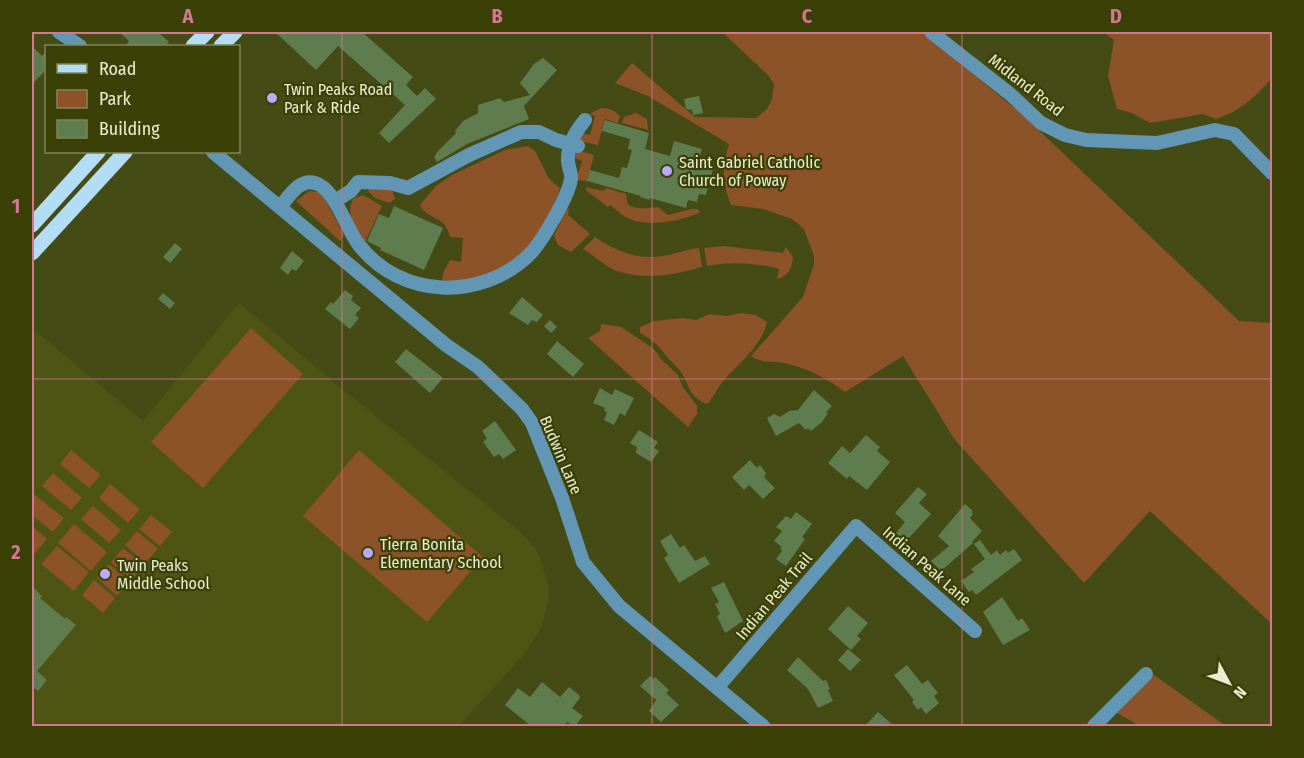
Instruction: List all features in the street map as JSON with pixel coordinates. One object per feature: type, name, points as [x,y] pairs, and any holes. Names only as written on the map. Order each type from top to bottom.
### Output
[{"type":"main road","points":[[194,45],[207,32]]},
{"type":"main road","points":[[222,45],[235,32]]},
{"type":"main road","points":[[32,225],[97,153]]},
{"type":"main road","points":[[32,253],[123,153]]},
{"type":"street","points":[[59,32],[78,45]]},
{"type":"street","name":"Midland Road","points":[[931,32],[1006,91],[1041,123],[1065,135],[1086,140],[1157,143],[1215,130],[1234,134],[1272,173]]},
{"type":"street","points":[[280,207],[298,186],[314,182],[326,189],[335,201],[350,232],[372,259],[389,272],[407,281],[444,289],[484,283],[518,264],[539,243],[554,219],[571,178],[568,160],[574,145],[575,132],[585,120]]},
{"type":"street","points":[[335,201],[351,191],[358,182],[390,183],[408,188],[469,155],[521,132],[539,132],[574,145]]},
{"type":"street","name":"Budwin Lane","points":[[214,153],[446,345],[478,367],[522,409],[536,432],[584,562],[619,606],[763,726]]},
{"type":"street","name":"Indian Peak Trail","points":[[717,688],[856,526]]},
{"type":"street","name":"Indian Peak Lane","points":[[856,526],[975,631]]},
{"type":"street","points":[[1094,726],[1146,674]]},
{"type":"shaded area","name":"Tierra Bonita Elementary School","points":[[239,303],[518,530],[535,548],[549,587],[542,626],[526,652],[459,726],[32,726],[32,328],[143,421]]},
{"type":"green space","points":[[722,32],[922,32],[1024,116],[1239,321],[1272,323],[1272,624],[1150,511],[1084,583],[955,440],[903,356],[845,392],[804,369],[784,363],[759,360],[751,356],[803,297],[814,264],[814,256],[804,229],[792,219],[763,209],[731,205],[724,175],[729,144],[648,96],[615,83],[632,63],[695,117],[756,118],[767,109],[772,99],[774,84],[768,75]]},
{"type":"green space","points":[[1103,32],[1272,32],[1272,78],[1247,103],[1216,119],[1203,114],[1150,123],[1132,113],[1117,109],[1108,76],[1114,40]]},
{"type":"green space","points":[[601,108],[618,114],[620,116],[618,123],[605,119],[598,145],[579,141],[582,133],[590,135],[595,116],[589,114]]},
{"type":"green space","points":[[636,113],[647,119],[648,130],[622,123],[624,117]]},
{"type":"green space","points":[[528,146],[535,151],[549,179],[560,188],[539,232],[524,252],[498,271],[466,280],[442,283],[443,273],[450,260],[461,262],[463,238],[450,237],[444,225],[427,214],[420,205],[436,186],[452,175],[505,150]]},
{"type":"green space","points":[[576,150],[594,155],[587,181],[576,180],[582,161],[575,158]]},
{"type":"green space","points":[[371,187],[392,190],[395,199],[389,203],[375,198],[369,192],[368,189]]},
{"type":"green space","points":[[585,187],[603,191],[607,188],[626,194],[628,205],[632,207],[658,207],[668,215],[691,209],[698,209],[700,212],[685,218],[646,223],[624,216],[610,205],[608,207]]},
{"type":"green space","points":[[309,191],[320,192],[324,197],[344,235],[340,241],[296,201]]},
{"type":"green space","points":[[363,195],[382,206],[365,242],[355,227],[350,211],[353,199]]},
{"type":"green space","points":[[569,208],[568,215],[590,234],[571,252],[558,245],[554,236]]},
{"type":"green space","points":[[595,237],[619,250],[644,257],[699,248],[702,267],[658,276],[636,275],[614,270],[583,249]]},
{"type":"green space","points":[[724,246],[783,253],[786,247],[793,257],[792,265],[787,274],[777,279],[779,269],[770,267],[734,263],[707,266],[704,248]]},
{"type":"green space","points":[[740,313],[756,315],[767,322],[764,331],[755,346],[724,380],[707,404],[696,398],[680,370],[658,346],[640,333],[640,327],[654,321],[683,318],[696,320],[710,314],[727,316]]},
{"type":"green space","points":[[601,324],[621,327],[654,349],[678,375],[682,386],[697,406],[697,414],[688,427],[588,338],[600,331]]},
{"type":"green space","points":[[251,328],[303,374],[203,488],[151,442]]},
{"type":"green space","points":[[71,450],[101,475],[89,488],[60,464]]},
{"type":"green space","points":[[359,450],[483,557],[427,622],[303,516]]},
{"type":"green space","points":[[53,473],[82,498],[71,510],[42,486]]},
{"type":"green space","points":[[110,484],[140,509],[128,523],[99,498]]},
{"type":"green space","points":[[35,495],[64,518],[53,532],[32,515],[32,499]]},
{"type":"green space","points":[[93,506],[121,530],[109,543],[81,519]]},
{"type":"green space","points":[[151,515],[172,532],[160,546],[139,529]]},
{"type":"green space","points":[[74,524],[107,552],[91,571],[58,543]]},
{"type":"green space","points":[[32,526],[47,539],[35,553],[32,550]]},
{"type":"green space","points":[[137,531],[158,549],[145,563],[125,545]]},
{"type":"green space","points":[[57,546],[89,572],[74,591],[41,564]]},
{"type":"green space","points":[[123,548],[144,565],[132,579],[111,562]]},
{"type":"green space","points":[[109,564],[129,581],[117,596],[97,578]]},
{"type":"green space","points":[[94,580],[115,598],[103,613],[82,595]]},
{"type":"green space","points":[[1154,675],[1226,726],[1140,726],[1117,713]]},
{"type":"building","points":[[119,32],[158,32],[169,42],[166,45],[126,45],[129,41]]},
{"type":"building","points":[[275,32],[362,32],[413,77],[406,85],[417,96],[425,88],[436,99],[389,143],[379,133],[405,105],[338,46],[316,70]]},
{"type":"building","points":[[32,46],[42,56],[45,52],[45,71],[32,84]]},
{"type":"building","points":[[543,58],[557,70],[524,106],[529,119],[467,144],[437,162],[434,157],[438,151],[456,133],[455,131],[463,121],[478,113],[478,105],[500,98],[504,102],[530,95],[520,83],[534,64]]},
{"type":"building","points":[[699,96],[703,113],[693,115],[692,110],[686,109],[684,99]]},
{"type":"building","name":"Saint Gabriel Catholic Church of Poway","points":[[605,120],[649,133],[645,149],[670,156],[674,141],[702,149],[697,165],[713,169],[706,195],[699,194],[697,202],[688,200],[686,208],[587,181],[590,170],[619,178],[622,167],[627,168],[632,150],[628,149],[630,139],[602,131]]},
{"type":"building","points":[[394,206],[443,228],[424,270],[380,250],[381,248],[367,241],[379,214],[389,218]]},
{"type":"building","points":[[175,243],[182,249],[170,263],[163,257]]},
{"type":"building","points":[[292,251],[304,261],[296,271],[292,269],[288,275],[280,268]]},
{"type":"building","points":[[345,290],[353,296],[351,300],[361,308],[355,315],[359,318],[350,329],[325,309],[331,302],[333,304]]},
{"type":"building","points":[[163,293],[175,303],[170,309],[158,299]]},
{"type":"building","points":[[522,297],[543,315],[537,322],[532,320],[528,325],[509,313]]},
{"type":"building","points":[[550,320],[557,327],[551,333],[544,326]]},
{"type":"building","points":[[557,341],[584,364],[573,377],[547,354]]},
{"type":"building","points":[[406,349],[443,378],[430,393],[395,362]]},
{"type":"building","points":[[600,388],[612,395],[615,389],[634,398],[625,416],[620,413],[614,425],[604,420],[607,412],[604,411],[605,408],[593,403]]},
{"type":"building","points":[[814,390],[832,406],[826,412],[828,413],[822,422],[811,431],[808,428],[806,430],[799,423],[776,436],[767,418],[774,414],[780,417],[789,411],[798,410]]},
{"type":"building","points":[[495,421],[516,450],[503,459],[499,454],[494,457],[483,442],[487,438],[482,431]]},
{"type":"building","points":[[639,430],[658,442],[654,448],[659,451],[651,462],[636,453],[637,447],[630,443]]},
{"type":"building","points":[[866,435],[880,447],[877,451],[890,462],[867,490],[849,476],[847,479],[828,463],[842,446],[850,453]]},
{"type":"building","points":[[750,460],[757,468],[760,465],[766,473],[764,477],[775,488],[763,499],[749,485],[744,490],[732,477]]},
{"type":"building","points":[[918,487],[927,494],[919,503],[931,514],[906,541],[896,533],[905,522],[895,513]]},
{"type":"building","points":[[965,504],[973,511],[970,518],[982,531],[973,543],[941,571],[931,561],[949,546],[938,536]]},
{"type":"building","points":[[796,512],[812,524],[802,537],[805,539],[786,566],[776,559],[782,547],[774,541],[782,531],[776,527],[786,516],[791,519]]},
{"type":"building","points":[[671,534],[680,548],[684,545],[695,561],[705,556],[710,564],[679,583],[664,558],[668,555],[660,541]]},
{"type":"building","points":[[980,540],[991,555],[997,550],[1000,555],[1006,550],[1008,553],[1014,549],[1022,560],[976,595],[972,590],[969,592],[961,581],[974,572],[971,569],[985,559],[974,544]]},
{"type":"building","points":[[724,582],[743,621],[725,633],[717,616],[720,614],[715,604],[719,602],[711,588]]},
{"type":"building","points":[[32,586],[42,596],[40,598],[65,619],[66,617],[76,625],[37,671],[47,680],[38,691],[32,686]]},
{"type":"building","points":[[1002,597],[1018,621],[1022,618],[1030,630],[1003,645],[983,612]]},
{"type":"building","points":[[848,606],[868,623],[857,636],[861,639],[851,650],[828,629]]},
{"type":"building","points":[[848,649],[861,660],[850,671],[838,660]]},
{"type":"building","points":[[798,657],[823,681],[826,680],[833,701],[818,708],[808,689],[787,670]]},
{"type":"building","points":[[907,665],[922,684],[928,680],[938,693],[934,696],[939,703],[926,714],[921,707],[918,710],[912,702],[914,700],[894,675]]},
{"type":"building","points":[[650,676],[653,679],[655,677],[669,690],[666,693],[679,705],[661,722],[649,711],[656,700],[640,686]]},
{"type":"building","points":[[542,682],[560,697],[569,687],[579,695],[580,698],[572,708],[583,716],[575,726],[567,722],[564,726],[531,726],[505,705],[518,688],[530,697]]},
{"type":"building","points":[[878,712],[894,726],[865,726]]},
{"type":"place","name":"Twin Peaks Road Park & Ride","points":[[272,98]]},
{"type":"place","name":"Saint Gabriel Catholic Church of Poway","points":[[667,171]]},
{"type":"place","name":"Tierra Bonita Elementary School","points":[[368,553]]},
{"type":"place","name":"Twin Peaks Middle School","points":[[105,574]]}]
